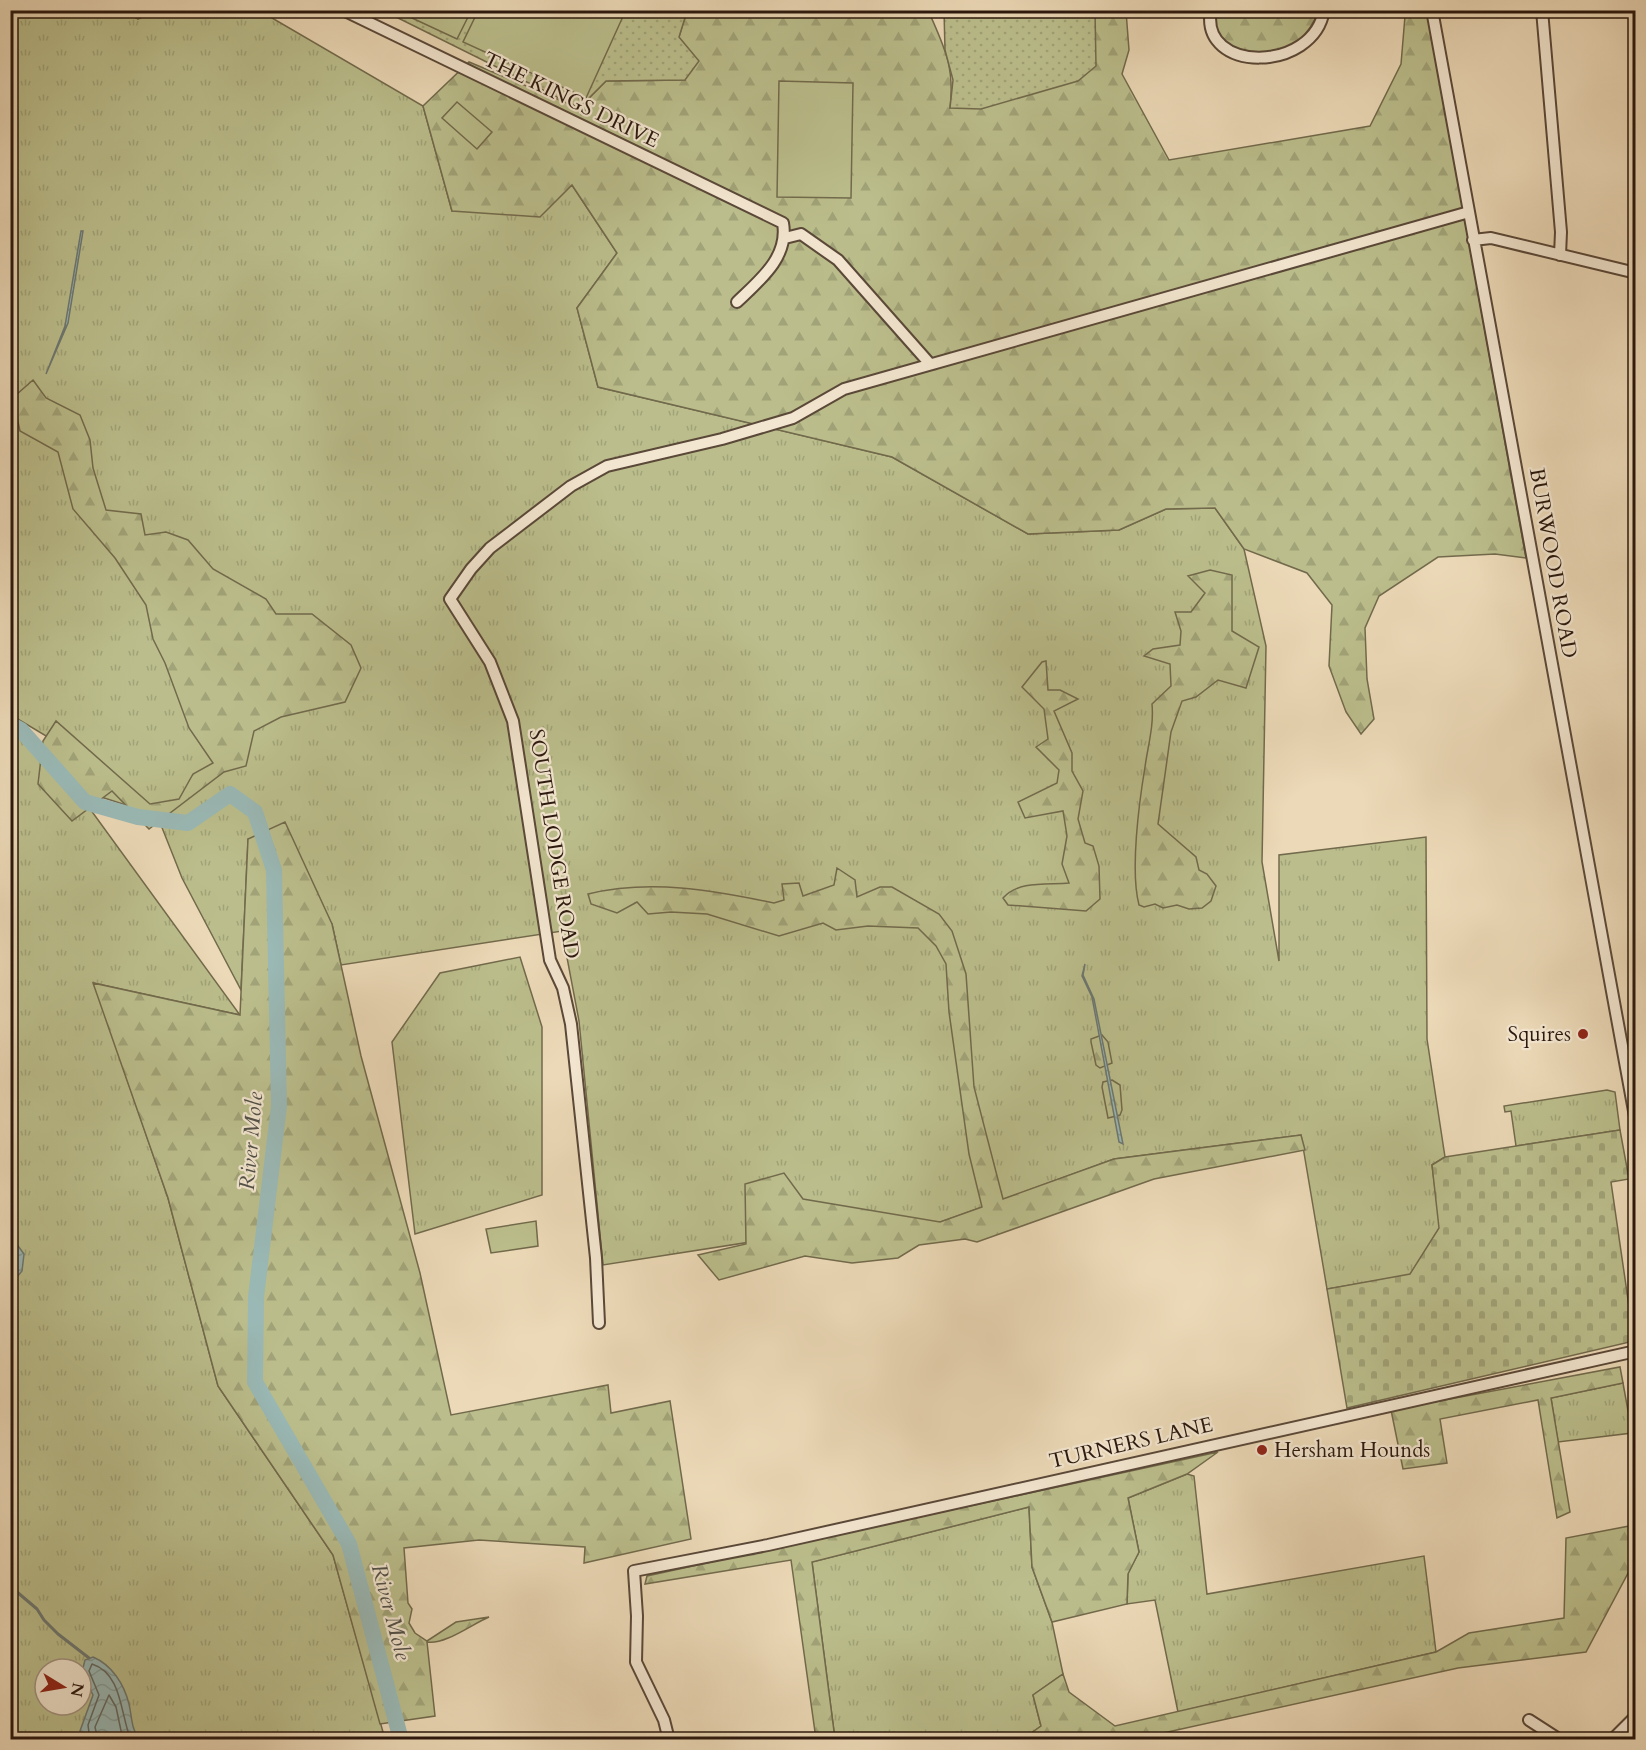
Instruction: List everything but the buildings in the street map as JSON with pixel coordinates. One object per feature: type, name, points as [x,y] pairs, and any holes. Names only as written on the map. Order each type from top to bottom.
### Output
[{"type":"street","name":"THE KINGS DRIVE","points":[[343,10],[783,223],[838,260],[930,364]]},
{"type":"street","points":[[1211,10],[1211,28],[1222,45],[1235,53],[1259,58],[1286,54],[1305,43],[1317,30],[1324,10]]},
{"type":"street","name":"BURWOOD ROAD","points":[[1432,10],[1473,240],[1630,1062],[1635,1122]]},
{"type":"street","points":[[1542,10],[1560,221],[1560,255]]},
{"type":"street","points":[[930,364],[1468,212]]},
{"type":"street","points":[[737,302],[775,263],[786,238],[783,223]]},
{"type":"street","points":[[786,238],[801,234]]},
{"type":"street","points":[[1473,240],[1491,238],[1635,273]]},
{"type":"street","name":"SOUTH LODGE ROAD","points":[[599,1323],[596,1258],[573,1035],[563,988],[550,960],[513,721],[490,662],[450,599],[471,568],[490,548],[571,486],[607,466],[722,439],[793,418],[844,389],[930,364]]},
{"type":"street","name":"TURNERS LANE","points":[[669,1740],[664,1720],[636,1662],[637,1616],[634,1571],[768,1545],[1635,1352]]},
{"type":"street","points":[[1612,1740],[1635,1716]]},
{"type":"street","points":[[1529,1720],[1560,1740]]},
{"type":"green space","points":[[123,10],[158,11],[138,19]]},
{"type":"green space","points":[[158,10],[239,11],[267,15],[423,106],[452,211],[572,185],[617,253],[577,308],[598,387],[892,457],[1028,534],[1119,530],[1166,509],[1215,508],[1244,549],[1266,646],[1262,862],[1279,961],[1279,855],[1426,837],[1427,1039],[1445,1157],[1432,1165],[1440,1228],[1410,1275],[1327,1289],[1301,1135],[1114,1159],[941,1222],[885,1221],[603,1265],[579,1021],[562,931],[341,965],[332,924],[248,840],[241,990],[182,878],[157,815],[95,795],[53,740],[11,715],[11,11],[123,11],[138,19]]},
{"type":"green space","points":[[928,10],[947,57],[951,80],[950,108],[1094,30],[1095,11],[1126,11],[1129,50],[1122,74],[1169,160],[1370,126],[1401,64],[1405,16],[1427,11],[1526,558],[1495,554],[1438,557],[1379,596],[1365,628],[1367,679],[1374,719],[1361,734],[1346,712],[1329,666],[1332,605],[1307,573],[1244,549],[1215,508],[1166,509],[1119,530],[1028,534],[892,457],[598,387],[577,308],[617,253],[572,185],[540,217],[452,211],[423,106],[469,62],[579,108],[606,81],[685,80],[679,37],[687,11]]},
{"type":"green space","points":[[384,11],[687,11],[679,37],[699,61],[685,80],[606,81],[579,108]]},
{"type":"green space","points":[[397,11],[471,11],[457,39]]},
{"type":"green space","points":[[478,11],[625,12],[586,98],[463,42]]},
{"type":"green space","points":[[944,11],[1095,11],[1096,66],[1078,81],[981,109],[950,108],[953,80],[945,50]]},
{"type":"green space","points":[[1214,11],[1318,11],[1311,27],[1289,47],[1278,51],[1253,53],[1241,51],[1221,39],[1214,27]]},
{"type":"green space","points":[[779,81],[853,83],[851,198],[777,197]]},
{"type":"green space","points":[[457,102],[492,132],[477,149],[442,118]]},
{"type":"green space","points":[[33,380],[46,398],[80,415],[90,440],[93,468],[106,510],[141,514],[145,535],[166,532],[188,540],[213,569],[266,599],[276,614],[312,614],[351,645],[361,668],[345,702],[281,717],[254,731],[246,766],[224,772],[149,829],[112,791],[72,821],[38,784],[43,741],[56,721],[150,804],[179,799],[193,774],[213,763],[189,728],[165,663],[153,639],[146,605],[115,558],[73,509],[58,452],[20,431],[14,404],[11,404],[11,389],[17,394]]},
{"type":"green space","points":[[1210,570],[1232,575],[1232,631],[1259,647],[1246,688],[1218,680],[1196,697],[1182,701],[1171,732],[1158,824],[1196,857],[1199,870],[1207,874],[1216,886],[1211,901],[1202,908],[1189,909],[1177,905],[1163,908],[1155,904],[1144,907],[1139,905],[1135,874],[1140,799],[1151,728],[1152,704],[1171,686],[1170,664],[1144,656],[1153,649],[1180,645],[1181,631],[1175,612],[1191,612],[1205,593],[1188,576]]},
{"type":"green space","points":[[1046,661],[1048,690],[1060,690],[1078,699],[1054,711],[1072,753],[1072,771],[1083,791],[1078,819],[1085,843],[1093,846],[1099,866],[1100,899],[1086,911],[1008,905],[1003,898],[1017,888],[1025,886],[1069,883],[1062,864],[1067,836],[1063,811],[1025,818],[1018,802],[1057,783],[1059,770],[1036,747],[1048,739],[1044,709],[1022,687],[1042,662]]},
{"type":"green space","points":[[10,724],[21,730],[85,802],[240,1015],[94,983],[168,1198],[218,1386],[333,1555],[385,1739],[11,1739]]},
{"type":"green space","points":[[285,822],[332,924],[361,1056],[420,1273],[451,1415],[608,1385],[611,1413],[670,1401],[691,1539],[584,1563],[585,1547],[479,1540],[404,1548],[408,1603],[412,1609],[409,1623],[415,1633],[427,1641],[456,1622],[489,1617],[450,1637],[427,1642],[435,1716],[380,1724],[333,1555],[218,1386],[168,1198],[93,983],[240,1015],[248,839]]},
{"type":"green space","points":[[837,868],[855,880],[857,897],[880,887],[892,887],[939,914],[952,931],[966,974],[974,1087],[1003,1199],[1114,1159],[1301,1135],[1305,1150],[1154,1179],[977,1242],[965,1239],[919,1245],[898,1258],[852,1263],[805,1256],[719,1280],[698,1255],[746,1244],[745,1184],[784,1173],[803,1199],[940,1222],[982,1207],[969,1154],[949,1012],[946,964],[936,946],[918,928],[868,926],[836,930],[823,923],[779,936],[707,914],[671,912],[648,914],[637,902],[617,913],[591,904],[588,894],[634,887],[681,888],[774,903],[784,900],[782,884],[799,883],[803,896],[834,885]]},
{"type":"green space","points":[[520,957],[542,1027],[542,1195],[415,1234],[392,1042],[440,973]]},
{"type":"green space","points":[[1102,1035],[1108,1042],[1112,1063],[1100,1068],[1096,1065],[1091,1039]]},
{"type":"green space","points":[[1112,1080],[1120,1085],[1122,1110],[1120,1115],[1108,1118],[1102,1087],[1103,1082]]},
{"type":"green space","points":[[1607,1090],[1615,1092],[1620,1130],[1516,1146],[1511,1111],[1505,1112],[1504,1106]]},
{"type":"green space","points":[[1620,1130],[1629,1179],[1611,1182],[1634,1341],[1347,1408],[1327,1289],[1410,1274],[1439,1228],[1432,1165],[1445,1157]]},
{"type":"green space","points":[[536,1221],[538,1246],[491,1253],[486,1229]]},
{"type":"green space","points":[[1620,1367],[1623,1383],[1551,1398],[1570,1512],[1557,1518],[1538,1400],[1440,1419],[1447,1463],[1403,1469],[1391,1410]]},
{"type":"green space","points":[[1623,1383],[1632,1433],[1558,1442],[1551,1398]]},
{"type":"green space","points":[[1218,1452],[1187,1474],[1128,1498],[1139,1552],[1128,1574],[1127,1604],[1052,1622],[1032,1567],[1029,1507],[812,1562],[835,1739],[816,1739],[791,1560],[645,1584],[647,1576]]},
{"type":"green space","points":[[1187,1474],[1194,1476],[1207,1594],[1424,1556],[1436,1652],[1178,1712],[1155,1600],[1127,1604],[1128,1573],[1139,1552],[1128,1498]]},
{"type":"green space","points":[[1029,1507],[1032,1567],[1052,1622],[1063,1674],[1033,1695],[1041,1726],[1023,1739],[835,1739],[812,1562]]},
{"type":"green space","points":[[1635,1512],[1635,1560],[1586,1652],[1458,1668],[1136,1739],[1023,1739],[1041,1726],[1033,1695],[1063,1674],[1069,1692],[1115,1726],[1436,1652],[1469,1633],[1564,1618],[1566,1538],[1629,1526]]},
{"type":"water","points":[[81,231],[83,231],[68,323],[46,374],[65,326]]},
{"type":"water","points":[[1085,964],[1083,975],[1094,999],[1123,1144],[1119,1142],[1092,997],[1082,976]]},
{"type":"water","points":[[10,1235],[24,1254],[22,1271],[11,1284]]},
{"type":"water","points":[[93,1657],[111,1670],[124,1689],[134,1731],[139,1739],[85,1739],[80,1731],[85,1717],[93,1717]]},
{"type":"waterway","name":"River Mole","points":[[10,724],[21,730],[85,802],[138,817],[188,823],[230,794],[255,812],[274,870],[279,1106],[256,1297],[255,1382],[349,1544],[401,1740]]},
{"type":"waterway","points":[[10,1586],[37,1609],[58,1634],[88,1657]]},
{"type":"place","name":"Squires","points":[[1583,1034]]},
{"type":"place","name":"Hersham Hounds","points":[[1262,1450]]}]
